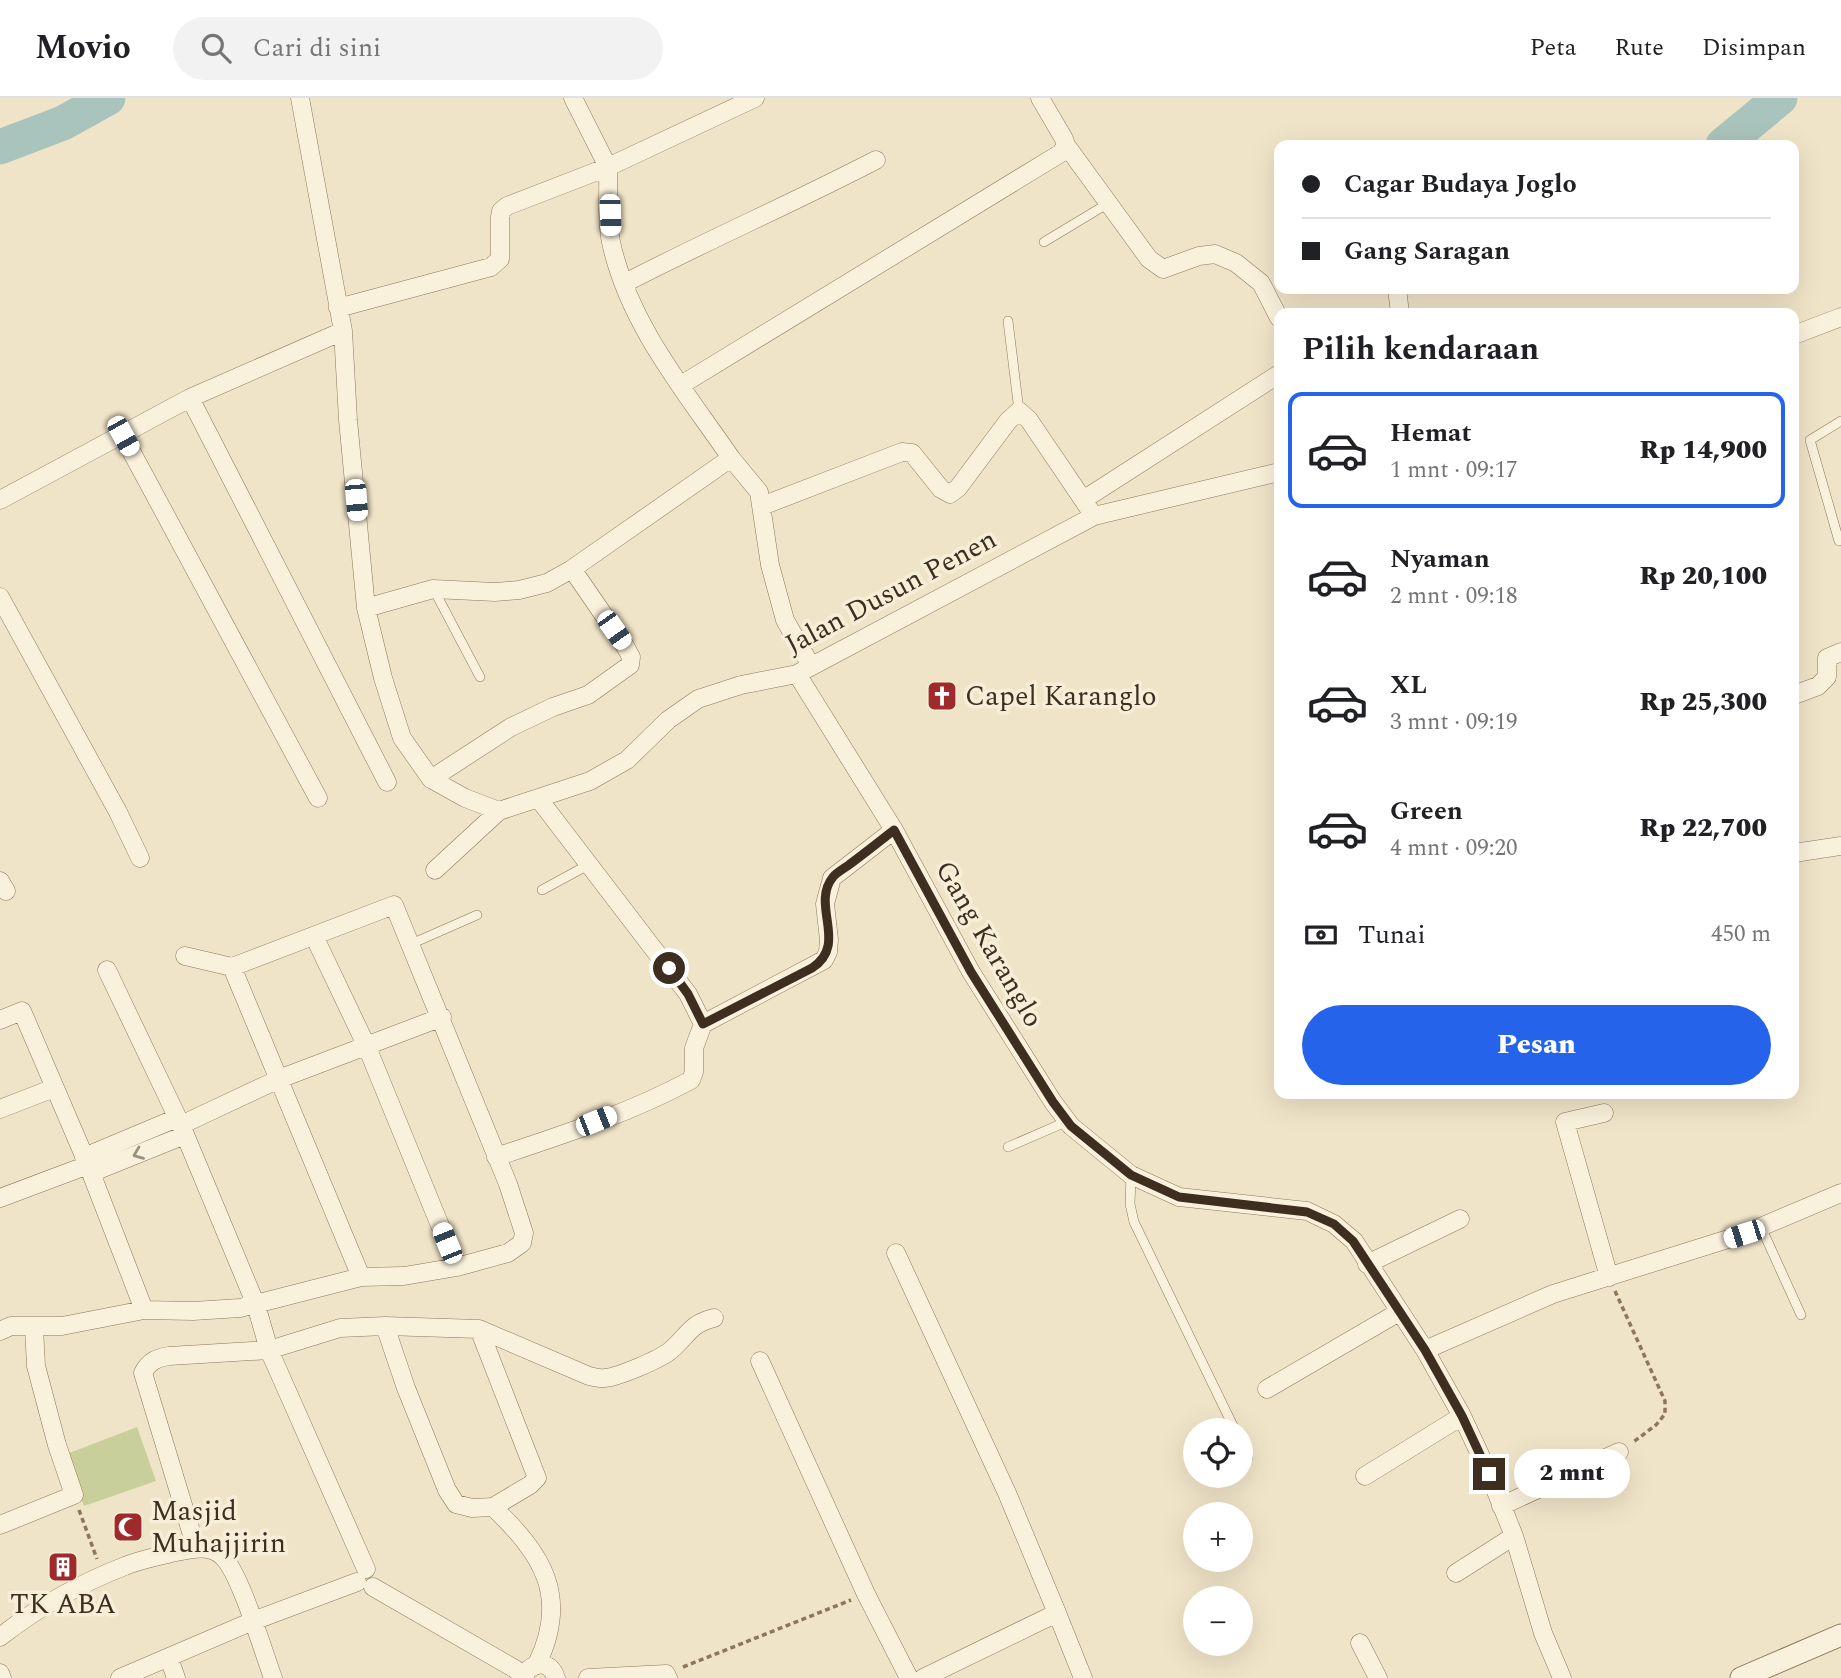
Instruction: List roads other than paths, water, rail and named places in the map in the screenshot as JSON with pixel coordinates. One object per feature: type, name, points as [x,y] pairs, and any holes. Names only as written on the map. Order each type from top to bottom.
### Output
[{"type":"street","points":[[300,98],[344,331],[348,420],[366,608],[383,678],[402,738],[436,783],[499,811],[435,870]]},
{"type":"street","points":[[573,98],[608,167],[610,240],[637,317],[731,458],[759,492],[762,506],[902,452],[912,453],[941,489],[950,494],[958,488],[1009,421],[1023,415],[1094,516]]},
{"type":"street","points":[[338,308],[491,267],[500,259],[500,217],[501,211],[507,206],[608,167],[755,98]]},
{"type":"street","points":[[1040,98],[1066,145],[1107,204],[1137,246],[1157,266],[1163,269],[1199,256],[1216,254],[1236,263],[1261,283],[1274,308]]},
{"type":"street","points":[[681,385],[1061,153],[1066,145]]},
{"type":"street","points":[[625,283],[707,240],[776,211],[876,160]]},
{"type":"street","points":[[1799,333],[1841,317]]},
{"type":"street","points":[[0,500],[190,398],[344,331]]},
{"type":"street","points":[[1083,500],[1274,377]]},
{"type":"street","points":[[190,398],[387,782]]},
{"type":"street","points":[[123,436],[318,797]]},
{"type":"street","points":[[366,608],[433,589],[495,592],[519,590],[547,583],[572,569],[731,458]]},
{"type":"street","name":"Jalan Dusun Penen","points":[[499,811],[590,780],[627,760],[668,720],[698,699],[741,685],[804,670],[1094,516],[1274,473]]},
{"type":"street","name":"Gang Karanglo","points":[[762,506],[770,565],[785,620],[804,670],[971,972],[1053,1102],[1068,1121],[1131,1175],[1179,1197],[1307,1212],[1334,1224],[1353,1241],[1425,1350],[1462,1416],[1514,1536],[1543,1633],[1562,1678]]},
{"type":"street","points":[[436,783],[511,727],[588,695],[631,664],[631,657],[625,646],[572,569]]},
{"type":"street","points":[[0,597],[140,858]]},
{"type":"street","points":[[1799,693],[1818,686],[1827,677],[1827,658],[1841,652]]},
{"type":"street","points":[[538,798],[688,994],[703,1024]]},
{"type":"street","points":[[496,1157],[572,1131],[691,1080],[694,1048],[703,1024],[824,960],[829,940],[825,904],[832,878],[894,830]]},
{"type":"street","points":[[1799,852],[1841,846]]},
{"type":"street","points":[[0,1331],[10,1326],[35,1336],[62,1326],[144,1310],[258,1310],[361,1277],[404,1276],[457,1267],[508,1253],[522,1243],[524,1233],[496,1157],[442,1017],[394,905],[232,967],[185,956]]},
{"type":"street","points":[[314,936],[366,1047],[457,1267]]},
{"type":"street","points":[[232,967],[361,1277]]},
{"type":"street","points":[[107,970],[181,1126],[365,1579],[515,1669],[529,1673],[549,1666],[556,1678]]},
{"type":"street","points":[[0,1020],[22,1012],[87,1165],[144,1310]]},
{"type":"street","points":[[0,1199],[181,1126],[279,1079],[442,1017]]},
{"type":"street","points":[[0,1109],[54,1088]]},
{"type":"street","points":[[1604,1113],[1565,1122],[1609,1277]]},
{"type":"street","points":[[1425,1350],[1553,1294],[1761,1227],[1841,1193]]},
{"type":"street","points":[[1367,1264],[1460,1219]]},
{"type":"street","points":[[896,1253],[1007,1493],[1083,1678]]},
{"type":"street","points":[[1267,1389],[1399,1312]]},
{"type":"street","points":[[196,1548],[143,1373],[147,1365],[155,1359],[268,1345],[340,1328],[385,1326],[479,1329],[589,1376],[602,1379],[619,1376],[660,1357],[671,1350],[689,1329],[714,1318]]},
{"type":"street","points":[[385,1326],[405,1388],[447,1490],[456,1504],[472,1508],[493,1507],[537,1478],[479,1329]]},
{"type":"street","points":[[0,1525],[74,1495],[57,1445],[36,1366],[35,1336]]},
{"type":"street","points":[[760,1361],[866,1594],[909,1678]]},
{"type":"street","points":[[1365,1476],[1462,1416]]},
{"type":"street","points":[[1501,1507],[1619,1452]]},
{"type":"street","points":[[493,1507],[533,1548],[543,1566],[553,1606],[546,1646],[529,1673]]},
{"type":"street","points":[[1457,1573],[1514,1536]]},
{"type":"street","points":[[0,1637],[26,1617],[127,1564],[196,1548],[219,1553],[229,1563],[273,1678]]},
{"type":"street","points":[[120,1678],[253,1621],[365,1579]]},
{"type":"street","points":[[923,1678],[1057,1613]]},
{"type":"street","points":[[1741,1678],[1841,1635]]},
{"type":"street","points":[[1360,1643],[1378,1678]]},
{"type":"street","points":[[169,1658],[176,1678]]},
{"type":"street","points":[[0,1673],[2,1678]]},
{"type":"street","points":[[588,1678],[667,1676]]},
{"type":"lane","points":[[1044,242],[1107,204]]},
{"type":"lane","points":[[1008,321],[1023,415]]},
{"type":"lane","points":[[1839,541],[1810,440],[1841,421]]},
{"type":"lane","points":[[433,589],[480,677]]},
{"type":"lane","points":[[542,890],[588,865]]},
{"type":"lane","points":[[411,944],[477,915]]},
{"type":"lane","points":[[1008,1147],[1068,1121]]},
{"type":"lane","points":[[1131,1175],[1130,1204],[1134,1222],[1228,1418]]},
{"type":"lane","points":[[1761,1227],[1801,1315]]},
{"type":"waterway","points":[[0,147],[63,123],[108,98]]},
{"type":"waterway","points":[[1729,140],[1780,98]]},
{"type":"place","name":"Capel Karanglo","points":[[942,696]]},
{"type":"place","name":"Masjid Muhajjirin","points":[[128,1527]]},
{"type":"place","name":"TK ABA","points":[[63,1567]]}]
